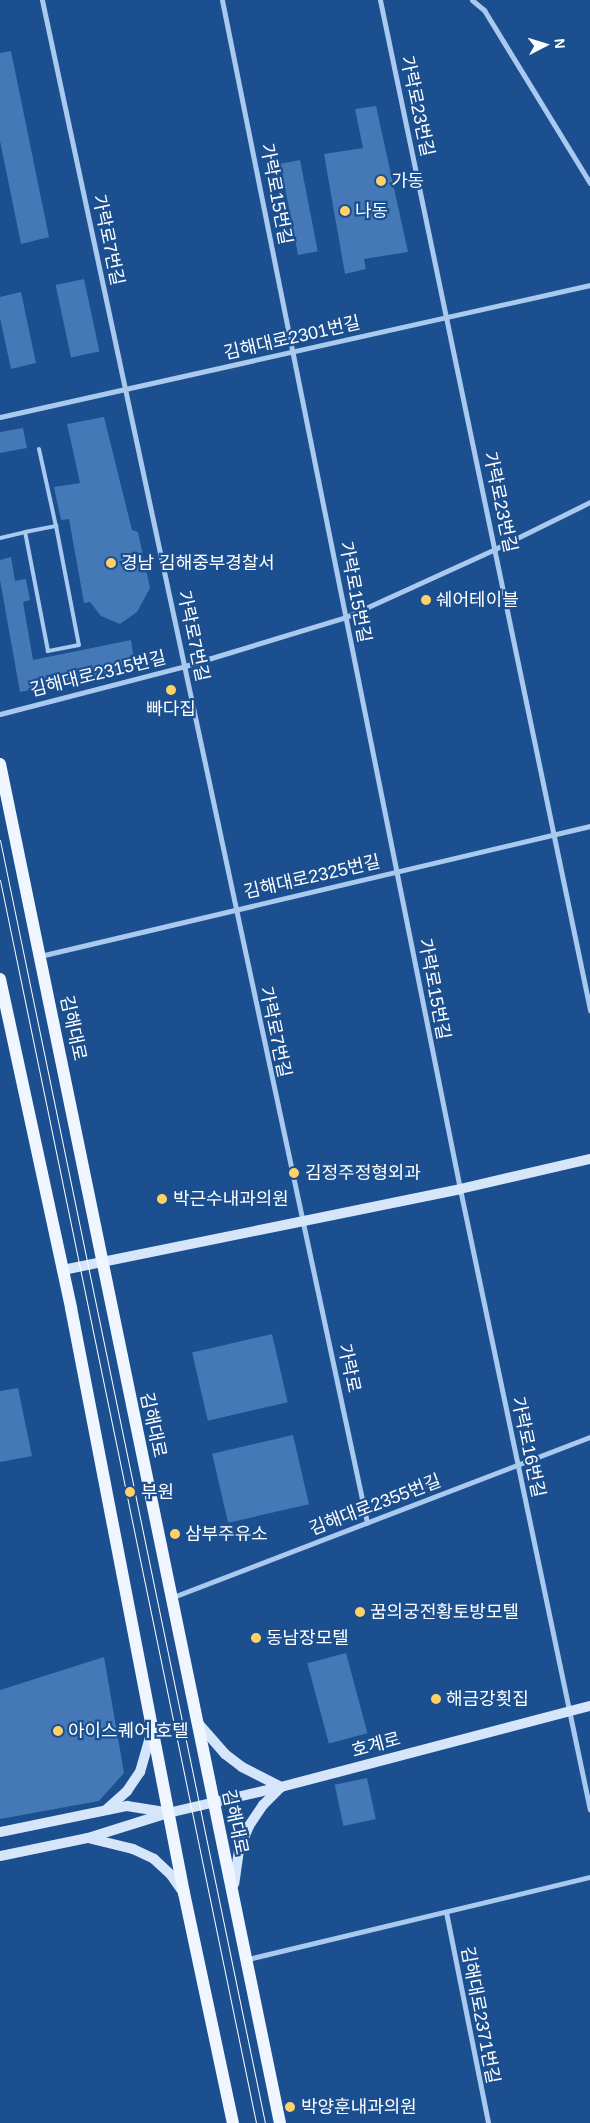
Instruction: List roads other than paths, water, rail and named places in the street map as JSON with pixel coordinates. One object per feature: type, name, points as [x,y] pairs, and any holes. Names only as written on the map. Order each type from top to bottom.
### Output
[{"type":"main road","name":"김해대로","points":[[0,764],[104,1262],[170,1598],[248,1959],[280,2123]]},
{"type":"main road","points":[[0,981],[63,1270],[184,1893],[233,2123]]},
{"type":"main road","points":[[63,1270],[300,1219],[460,1189],[590,1159]]},
{"type":"main road","name":"호계로","points":[[0,1856],[88,1838],[168,1812],[281,1787],[590,1706]]},
{"type":"main road","points":[[196,1720],[210,1738],[242,1767],[281,1787],[263,1805],[242,1842],[234,1876],[234,1901]]},
{"type":"main road","points":[[91,1814],[111,1808],[127,1792],[146,1758],[152,1728]]},
{"type":"main road","name":"호계로","points":[[0,1832],[127,1806],[168,1812]]},
{"type":"main road","points":[[88,1838],[133,1849],[154,1860],[171,1875],[184,1893]]},
{"type":"street","name":"가락로7번길","points":[[42,0],[185,666],[300,1219]]},
{"type":"street","name":"가락로15번길","points":[[222,0],[294,351],[460,1189]]},
{"type":"street","name":"가락로23번길","points":[[380,0],[448,317],[590,1010]]},
{"type":"street","points":[[472,0],[484,10],[590,183]]},
{"type":"street","name":"김해대로2301번길","points":[[0,417],[590,285]]},
{"type":"street","name":"김해대로2315번길","points":[[0,714],[185,666],[346,617],[495,549],[590,502]]},
{"type":"street","name":"김해대로2325번길","points":[[40,956],[590,826]]},
{"type":"street","name":"가락로16번길","points":[[460,1189],[590,1810]]},
{"type":"street","name":"가락로","points":[[300,1219],[367,1523]]},
{"type":"street","name":"김해대로2355번길","points":[[170,1598],[590,1437]]},
{"type":"street","points":[[248,1959],[590,1877]]},
{"type":"street","name":"김해대로2371번길","points":[[446,1912],[488,2123]]},
{"type":"lane","points":[[25,532],[48,650],[79,645],[39,449]]},
{"type":"lane","points":[[0,538],[56,526]]},
{"type":"tram line","points":[[0,840],[265,2123]]},
{"type":"tram line","points":[[0,880],[256,2123]]},
{"type":"place","name":"가동","points":[[381,181]]},
{"type":"place","name":"나동","points":[[345,211]]},
{"type":"place","name":"경남 김해중부경찰서","points":[[111,563]]},
{"type":"place","name":"쉐어테이블","points":[[426,600]]},
{"type":"place","name":"빠다집","points":[[171,690]]},
{"type":"place","name":"김정주정형외과","points":[[294,1173]]},
{"type":"place","name":"박근수내과의원","points":[[162,1199]]},
{"type":"place","name":"부원","points":[[130,1492]]},
{"type":"place","name":"삼부주유소","points":[[175,1534]]},
{"type":"place","name":"꿈의궁전황토방모텔","points":[[360,1612]]},
{"type":"place","name":"동남장모텔","points":[[256,1638]]},
{"type":"place","name":"해금강횟집","points":[[436,1699]]},
{"type":"place","name":"아이스퀘어 호텔","points":[[58,1731]]},
{"type":"place","name":"박양훈내과의원","points":[[290,2107]]}]
